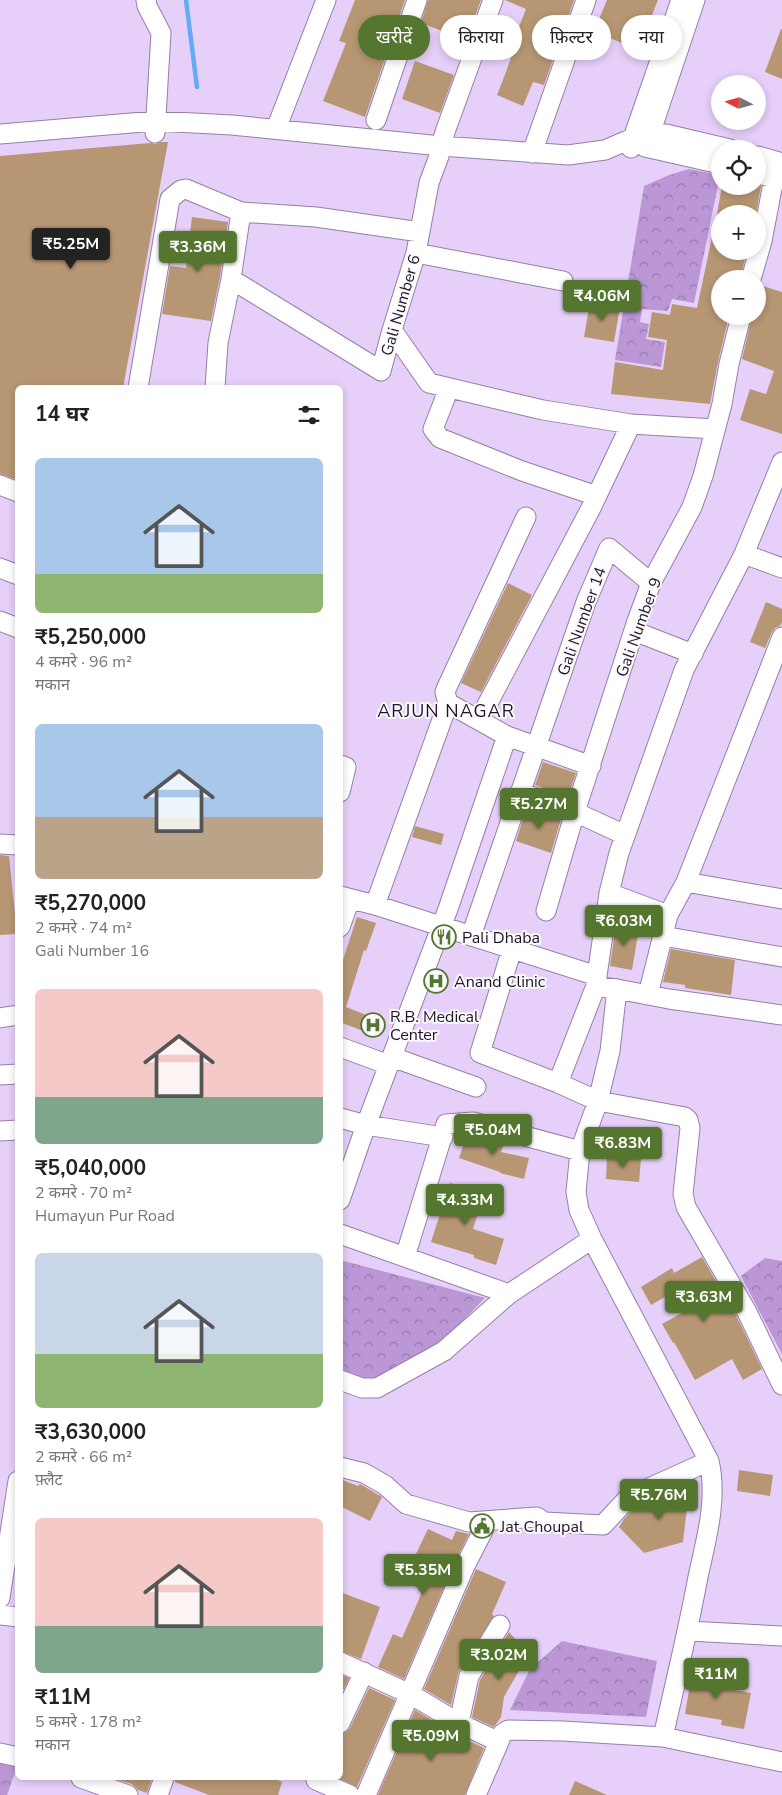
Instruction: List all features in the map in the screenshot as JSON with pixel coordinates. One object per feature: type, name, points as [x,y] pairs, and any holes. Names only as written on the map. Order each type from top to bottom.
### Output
[{"type":"street","points":[[146,0],[147,6],[161,33],[155,127]]},
{"type":"street","points":[[276,129],[326,0]]},
{"type":"street","points":[[376,120],[418,0]]},
{"type":"street","name":"Gali Number 6","points":[[231,278],[381,371],[416,253],[429,183],[440,151],[444,132],[493,0]]},
{"type":"street","points":[[532,153],[586,0]]},
{"type":"street","points":[[639,143],[680,0]]},
{"type":"street","points":[[0,145],[155,127],[178,121],[276,129],[440,151],[518,164],[568,166],[608,161],[639,143],[695,0]]},
{"type":"street","points":[[0,134],[155,127],[178,132],[440,151],[568,155],[639,143],[666,134],[711,145]]},
{"type":"street","points":[[639,143],[711,162]]},
{"type":"street","points":[[754,270],[762,241],[774,174]]},
{"type":"street","points":[[139,385],[170,199],[180,190],[186,190],[241,212],[316,217],[420,232]]},
{"type":"street","points":[[215,385],[218,343],[231,278],[241,212]]},
{"type":"street","points":[[416,253],[563,281]]},
{"type":"street","name":"Gali Number 9","points":[[546,911],[575,812],[651,583],[692,507],[703,476],[739,325]]},
{"type":"street","points":[[392,330],[429,383],[543,410],[631,424],[715,429]]},
{"type":"street","points":[[449,388],[433,429],[440,438],[522,471],[597,496]]},
{"type":"street","points":[[479,720],[597,496],[631,424]]},
{"type":"street","points":[[558,1083],[597,980],[609,893],[618,853],[684,670],[744,554],[782,462]]},
{"type":"street","points":[[0,485],[15,491]]},
{"type":"street","points":[[375,905],[448,703],[447,686],[526,517]]},
{"type":"street","name":"Gali Number 14","points":[[536,746],[586,602],[608,548],[651,583]]},
{"type":"street","points":[[744,554],[782,568]]},
{"type":"street","points":[[0,568],[15,574]]},
{"type":"street","points":[[0,621],[15,627]]},
{"type":"street","points":[[634,631],[692,654]]},
{"type":"street","points":[[648,995],[668,915],[686,882],[782,637]]},
{"type":"street","points":[[448,703],[507,736],[591,766]]},
{"type":"street","points":[[343,1191],[441,927],[507,736]]},
{"type":"street","points":[[471,936],[536,746]]},
{"type":"street","points":[[520,792],[575,812],[625,835]]},
{"type":"street","points":[[0,844],[15,845]]},
{"type":"street","points":[[686,882],[782,899]]},
{"type":"street","points":[[609,893],[668,915]]},
{"type":"street","points":[[345,898],[375,905],[512,949],[597,980],[601,987],[782,1015]]},
{"type":"street","points":[[663,936],[782,957]]},
{"type":"street","points":[[512,949],[480,1053],[558,1083],[598,1102],[685,1117],[688,1120],[690,1128],[683,1194],[686,1207],[747,1312],[782,1385]]},
{"type":"street","points":[[617,988],[610,1052],[598,1102],[580,1151],[576,1192],[579,1210],[709,1461],[713,1484],[710,1521],[688,1630],[663,1737]]},
{"type":"street","points":[[0,1018],[15,1016]]},
{"type":"street","points":[[343,1048],[476,1086]]},
{"type":"street","points":[[0,1075],[15,1074]]},
{"type":"street","points":[[343,1119],[366,1126],[442,1137]]},
{"type":"street","points":[[405,1257],[446,1124],[473,1122],[580,1151]]},
{"type":"street","points":[[0,1131],[15,1130]]},
{"type":"street","points":[[343,1235],[509,1294]]},
{"type":"street","points":[[343,1381],[362,1388],[376,1388],[444,1351],[509,1294],[592,1238]]},
{"type":"street","points":[[343,1468],[364,1473],[385,1485],[406,1504],[469,1522],[537,1518],[544,1522],[603,1526],[629,1497],[709,1461]]},
{"type":"street","points":[[0,1598],[11,1483]]},
{"type":"street","points":[[366,1795],[464,1568],[488,1521]]},
{"type":"street","points":[[0,1615],[15,1617]]},
{"type":"street","points":[[459,1722],[469,1676],[500,1625]]},
{"type":"street","points":[[688,1630],[782,1636]]},
{"type":"street","points":[[343,1663],[410,1694],[499,1742]]},
{"type":"street","points":[[343,1717],[364,1672]]},
{"type":"street","points":[[476,1795],[499,1742],[505,1732],[511,1730],[663,1737],[782,1762]]},
{"type":"street","points":[[0,1753],[15,1756]]},
{"type":"street","points":[[84,1780],[102,1790],[128,1795]]},
{"type":"street","points":[[158,1795],[163,1780]]},
{"type":"street","points":[[314,1784],[350,1795]]},
{"type":"green space","points":[[689,169],[711,173],[711,195],[716,195],[714,205],[711,205],[711,219],[694,303],[672,299],[668,311],[642,309],[640,322],[649,324],[646,339],[665,342],[661,367],[615,360],[644,186]]},
{"type":"green space","points":[[765,1258],[782,1261],[782,1354],[741,1276]]},
{"type":"green space","points":[[343,1261],[485,1298],[441,1343],[380,1379],[357,1381],[343,1376]]},
{"type":"green space","points":[[562,1641],[657,1661],[646,1717],[510,1710],[530,1669]]},
{"type":"green space","points":[[0,1762],[15,1766],[15,1773],[7,1795],[0,1795]]},
{"type":"building","points":[[355,0],[405,0],[400,15],[358,15],[358,60],[384,60],[365,117],[323,101],[346,43],[339,41]]},
{"type":"building","points":[[428,0],[481,0],[475,15],[440,15],[440,30],[430,26],[430,15],[423,15]]},
{"type":"building","points":[[505,0],[574,0],[569,15],[532,15],[532,60],[553,60],[544,85],[533,82],[523,106],[497,95],[510,60],[522,60],[522,19],[526,9]]},
{"type":"building","points":[[607,0],[658,0],[652,15],[621,15],[621,43],[611,38],[611,15],[601,15]]},
{"type":"building","points":[[782,29],[782,79],[765,72]]},
{"type":"building","points":[[415,61],[454,75],[440,113],[402,99]]},
{"type":"building","points":[[168,142],[124,385],[15,385],[15,479],[0,474],[0,156]]},
{"type":"building","points":[[720,195],[759,195],[758,205],[719,205]]},
{"type":"building","points":[[192,217],[228,222],[211,321],[162,314],[170,266],[186,268]]},
{"type":"building","points":[[711,242],[711,260],[745,260],[742,270],[711,270],[711,325],[727,325],[710,404],[611,394],[615,362],[663,370],[667,340],[648,337],[652,312],[670,315],[672,304],[697,308]]},
{"type":"building","points":[[766,287],[782,292],[782,434],[740,420],[750,389],[766,394],[774,371],[742,359],[750,325],[766,325]]},
{"type":"building","points":[[590,302],[620,307],[614,342],[584,337]]},
{"type":"building","points":[[508,583],[532,595],[481,692],[461,683]]},
{"type":"building","points":[[766,602],[782,609],[782,622],[772,632],[765,648],[750,642]]},
{"type":"building","points":[[543,762],[576,773],[568,797],[535,785]]},
{"type":"building","points":[[527,807],[561,819],[551,853],[516,841]]},
{"type":"building","points":[[415,826],[444,834],[441,845],[412,837]]},
{"type":"building","points":[[0,855],[9,856],[15,914],[15,934],[0,935]]},
{"type":"building","points":[[357,917],[376,923],[366,951],[364,950],[346,1007],[384,1022],[378,1037],[343,1023],[343,960]]},
{"type":"building","points":[[616,924],[639,928],[632,970],[610,966]]},
{"type":"building","points":[[671,949],[735,960],[731,995],[685,988],[685,985],[663,982]]},
{"type":"building","points":[[472,1133],[505,1142],[501,1152],[529,1158],[524,1179],[500,1173],[459,1158],[467,1134]]},
{"type":"building","points":[[607,1156],[641,1159],[639,1182],[606,1179]]},
{"type":"building","points":[[450,1183],[484,1194],[473,1229],[504,1239],[496,1265],[474,1258],[474,1255],[431,1242]]},
{"type":"building","points":[[702,1257],[737,1317],[762,1369],[743,1380],[732,1359],[695,1380],[662,1324],[700,1303],[689,1283],[651,1305],[641,1287],[672,1268],[674,1273]]},
{"type":"building","points":[[739,1470],[773,1475],[770,1496],[737,1491]]},
{"type":"building","points":[[343,1480],[358,1486],[360,1484],[382,1497],[370,1521],[343,1508]]},
{"type":"building","points":[[690,1482],[683,1542],[644,1553],[619,1527],[624,1519],[636,1506]]},
{"type":"building","points":[[428,1529],[452,1540],[456,1531],[469,1534],[404,1679],[378,1667],[393,1634],[402,1638],[423,1590],[403,1581]]},
{"type":"building","points":[[476,1569],[506,1582],[492,1614],[494,1616],[459,1670],[451,1705],[424,1689]]},
{"type":"building","points":[[343,1593],[380,1607],[361,1659],[343,1652]]},
{"type":"building","points":[[509,1632],[531,1657],[523,1664],[504,1697],[501,1717],[494,1727],[472,1717],[480,1680]]},
{"type":"building","points":[[693,1667],[715,1671],[712,1686],[751,1693],[744,1729],[721,1725],[722,1720],[685,1714]]},
{"type":"building","points":[[343,1675],[349,1678],[343,1691]]},
{"type":"building","points":[[369,1688],[395,1700],[357,1787],[342,1780],[343,1733],[350,1728]]},
{"type":"building","points":[[415,1710],[453,1733],[484,1748],[465,1795],[378,1795]]},
{"type":"building","points":[[119,1780],[151,1780],[147,1793],[138,1790],[132,1784]]},
{"type":"building","points":[[175,1780],[278,1780],[282,1782],[278,1795],[209,1795],[175,1782]]},
{"type":"building","points":[[575,1781],[607,1795],[569,1795]]},
{"type":"waterway","points":[[186,0],[197,87]]},
{"type":"place","name":"Pali Dhaba","points":[[444,937]]},
{"type":"place","name":"Anand Clinic","points":[[436,981]]},
{"type":"place","name":"R.B. Medical Center","points":[[373,1025]]},
{"type":"place","name":"Jat Choupal","points":[[482,1526]]},
{"type":"district","name":"ARJUN NAGAR","points":[[446,711]]}]
